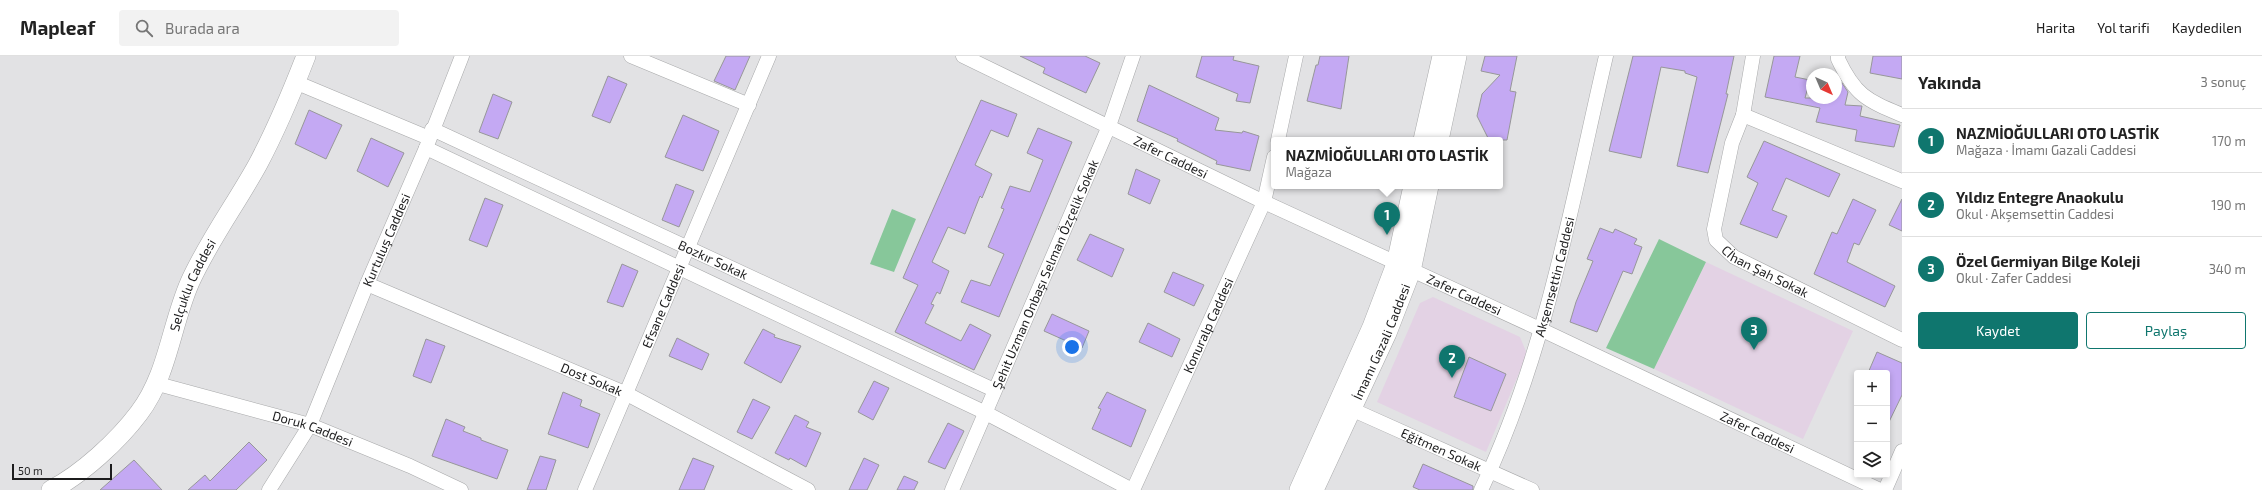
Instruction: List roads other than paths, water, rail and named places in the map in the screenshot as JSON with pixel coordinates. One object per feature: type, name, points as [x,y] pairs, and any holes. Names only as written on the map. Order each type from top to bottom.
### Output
[{"type":"main road","name":"Selçuklu Caddesi","points":[[51,490],[106,450],[139,413],[158,384],[173,329],[190,282],[214,235],[258,163],[306,56]]},
{"type":"main road","points":[[1424,137],[1442,56]]},
{"type":"main road","points":[[1440,137],[1457,56]]},
{"type":"main road","name":"İmamı Gazali Caddesi","points":[[1299,490],[1372,327],[1403,267],[1413,189]]},
{"type":"main road","name":"İmamı Gazali Caddesi","points":[[1314,490],[1386,333],[1403,267],[1428,189]]},
{"type":"street","name":"Kurtuluş Caddesi","points":[[269,490],[310,425],[462,56]]},
{"type":"street","points":[[631,56],[749,105]]},
{"type":"street","name":"Efsane Caddesi","points":[[585,490],[769,56]]},
{"type":"street","name":"Zafer Caddesi","points":[[963,56],[1264,202],[1542,330],[1880,490]]},
{"type":"street","name":"Şehit Uzman Onbaşı Selman Özçelik Sokak","points":[[952,490],[984,412],[1109,126],[1133,56]]},
{"type":"street","name":"Akşemsettin Caddesi","points":[[1481,490],[1490,471],[1542,330],[1606,56]]},
{"type":"street","name":"Cİhan Şah Sokak","points":[[1753,56],[1743,115],[1732,143],[1714,229],[1716,240],[1734,257],[1902,340]]},
{"type":"street","points":[[1838,56],[1848,81],[1870,102],[1902,115]]},
{"type":"street","points":[[1279,137],[1294,57]]},
{"type":"street","points":[[295,82],[429,138]]},
{"type":"street","points":[[1743,115],[1902,181]]},
{"type":"street","name":"Bozkır Sokak","points":[[429,138],[688,248],[994,390]]},
{"type":"street","name":"Bozkır Sokak","points":[[429,138],[679,268],[984,412],[1132,490]]},
{"type":"street","name":"Konuralp Caddesi","points":[[1132,490],[1264,202],[1271,170]]},
{"type":"street","name":"Dost Sokak","points":[[367,284],[627,394],[808,490]]},
{"type":"street","name":"Doruk Caddesi","points":[[158,384],[310,425],[410,466],[461,490]]},
{"type":"street","name":"Eğitmen Sokak","points":[[1351,409],[1532,490]]},
{"type":"street","points":[[1885,490],[1902,451]]},
{"type":"street","points":[[777,474],[795,490]]},
{"type":"place","name":"NAZMİOĞULLARI OTO LASTİK","points":[[1387,235]]},
{"type":"place","name":"Özel Germiyan Bilge Koleji","points":[[1754,350]]},
{"type":"place","name":"Yıldız Entegre Anaokulu","points":[[1452,378]]}]
